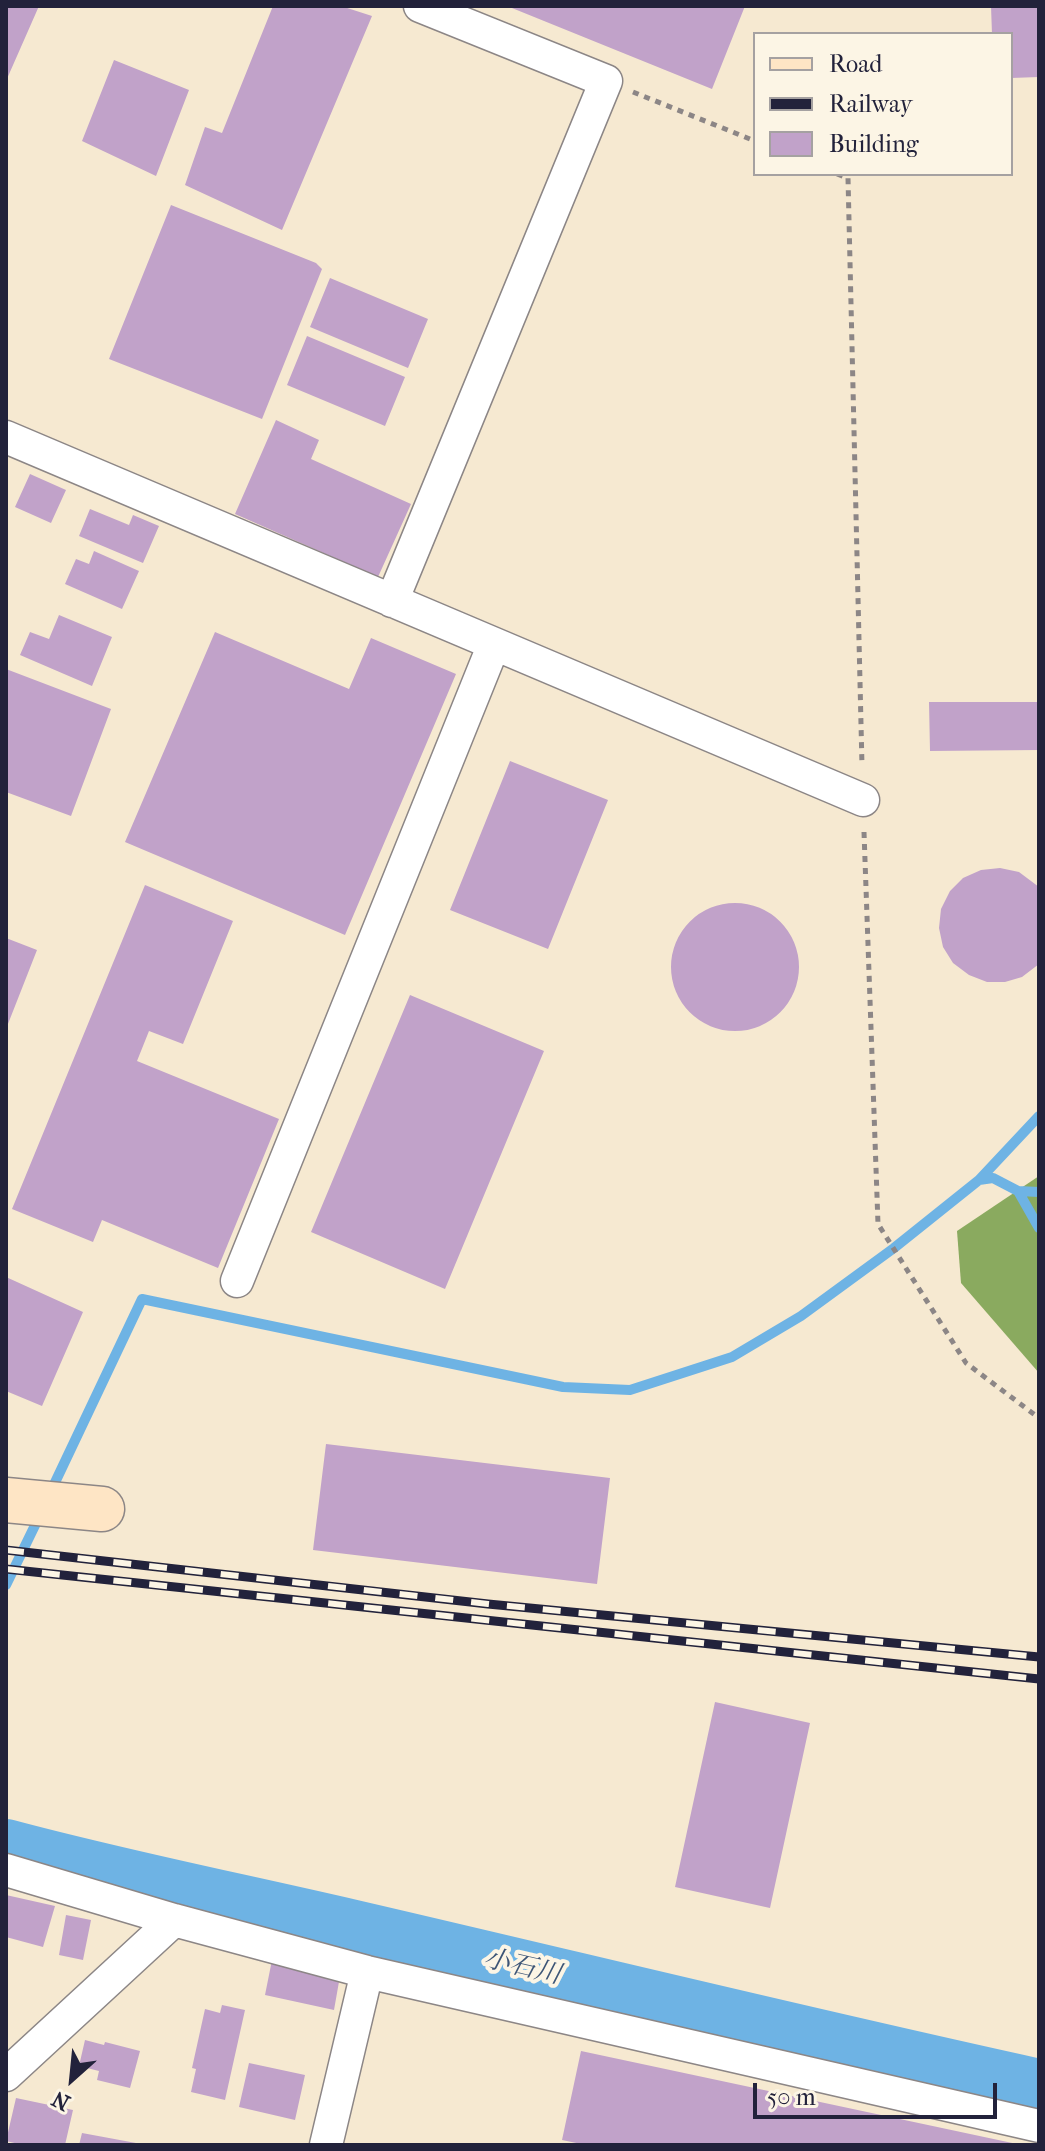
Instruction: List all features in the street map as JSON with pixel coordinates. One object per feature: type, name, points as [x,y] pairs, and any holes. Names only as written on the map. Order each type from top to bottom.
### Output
[{"type":"street","points":[[392,601],[606,81],[420,6]]},
{"type":"street","points":[[6,437],[863,800]]},
{"type":"street","points":[[237,1281],[494,644]]},
{"type":"street","points":[[6,1500],[102,1509]]},
{"type":"street","points":[[6,1870],[174,1920],[367,1972],[1039,2126]]},
{"type":"street","points":[[6,2075],[174,1920]]},
{"type":"street","points":[[326,2145],[367,1972]]},
{"type":"path","points":[[606,81],[753,140]]},
{"type":"path","points":[[842,176],[848,178],[863,800],[878,1224],[966,1363],[1039,1418]]},
{"type":"green space","points":[[1039,1176],[1039,1373],[961,1283],[957,1231]]},
{"type":"building","points":[[6,6],[39,6],[6,81]]},
{"type":"building","points":[[273,6],[341,6],[372,16],[282,230],[185,185],[205,127],[222,133]]},
{"type":"building","points":[[507,6],[745,6],[712,89]]},
{"type":"building","points":[[991,6],[1039,6],[1039,77],[1013,78],[1013,32],[992,32]]},
{"type":"building","points":[[114,60],[189,90],[156,176],[82,141]]},
{"type":"building","points":[[171,205],[316,263],[322,269],[262,419],[109,359]]},
{"type":"building","points":[[330,278],[428,319],[408,368],[310,327]]},
{"type":"building","points":[[307,336],[405,377],[385,426],[287,385]]},
{"type":"building","points":[[276,420],[319,440],[311,459],[411,504],[378,577],[235,514]]},
{"type":"building","points":[[30,474],[66,490],[51,523],[15,507]]},
{"type":"building","points":[[90,509],[129,525],[133,515],[159,526],[143,563],[79,536]]},
{"type":"building","points":[[94,551],[139,571],[122,609],[65,584],[76,559],[89,564]]},
{"type":"building","points":[[59,615],[112,637],[92,686],[20,655],[30,632],[49,639]]},
{"type":"building","points":[[215,632],[349,689],[371,638],[456,674],[345,935],[125,842]]},
{"type":"building","points":[[6,669],[111,709],[71,816],[6,792]]},
{"type":"building","points":[[929,702],[1039,702],[1039,750],[930,751]]},
{"type":"building","points":[[510,761],[608,800],[548,949],[450,910]]},
{"type":"building","points":[[1000,868],[1019,872],[1039,887],[1039,964],[1022,977],[1005,982],[987,982],[969,975],[953,963],[943,947],[939,928],[941,909],[950,891],[963,878],[981,870]]},
{"type":"building","points":[[145,885],[233,921],[183,1044],[149,1031],[137,1061],[279,1119],[218,1268],[102,1220],[93,1242],[12,1209]]},
{"type":"building","points":[[735,903],[760,907],[781,921],[795,942],[799,967],[795,992],[781,1013],[760,1027],[735,1031],[710,1027],[689,1013],[675,992],[671,967],[675,942],[689,921],[710,907]]},
{"type":"building","points":[[6,938],[37,950],[6,1029]]},
{"type":"building","points":[[410,995],[544,1051],[445,1289],[311,1232]]},
{"type":"building","points":[[6,1277],[83,1312],[42,1406],[6,1391]]},
{"type":"building","points":[[326,1444],[610,1478],[597,1584],[313,1550]]},
{"type":"building","points":[[715,1702],[810,1723],[770,1908],[675,1887]]},
{"type":"building","points":[[6,1895],[55,1906],[43,1947],[6,1937]]},
{"type":"building","points":[[66,1915],[91,1920],[83,1960],[59,1955]]},
{"type":"building","points":[[272,1960],[340,1976],[334,2010],[265,1995]]},
{"type":"building","points":[[222,2005],[245,2010],[225,2100],[191,2092],[196,2069],[192,2068],[205,2009],[220,2013]]},
{"type":"building","points":[[85,2040],[140,2051],[130,2088],[97,2080],[99,2071],[79,2066]]},
{"type":"building","points":[[581,2051],[1017,2145],[586,2145],[562,2140]]},
{"type":"building","points":[[249,2063],[305,2075],[295,2120],[239,2107]]},
{"type":"building","points":[[16,2098],[73,2110],[65,2145],[23,2145],[6,2141]]},
{"type":"building","points":[[82,2133],[136,2143],[136,2145],[79,2145]]},
{"type":"waterway","points":[[50,1493],[142,1299],[563,1387],[630,1390],[732,1357],[801,1316],[894,1248],[979,1180],[1039,1116]]},
{"type":"waterway","points":[[979,1180],[993,1178],[1018,1191],[1039,1192]]},
{"type":"waterway","points":[[1018,1191],[1039,1228]]},
{"type":"waterway","points":[[6,1585],[40,1515]]},
{"type":"waterway","name":"小石川","points":[[6,1848],[1039,2088]]},
{"type":"railway","points":[[6,1550],[488,1604],[1039,1657]]},
{"type":"railway","points":[[6,1569],[1039,1679]]}]
